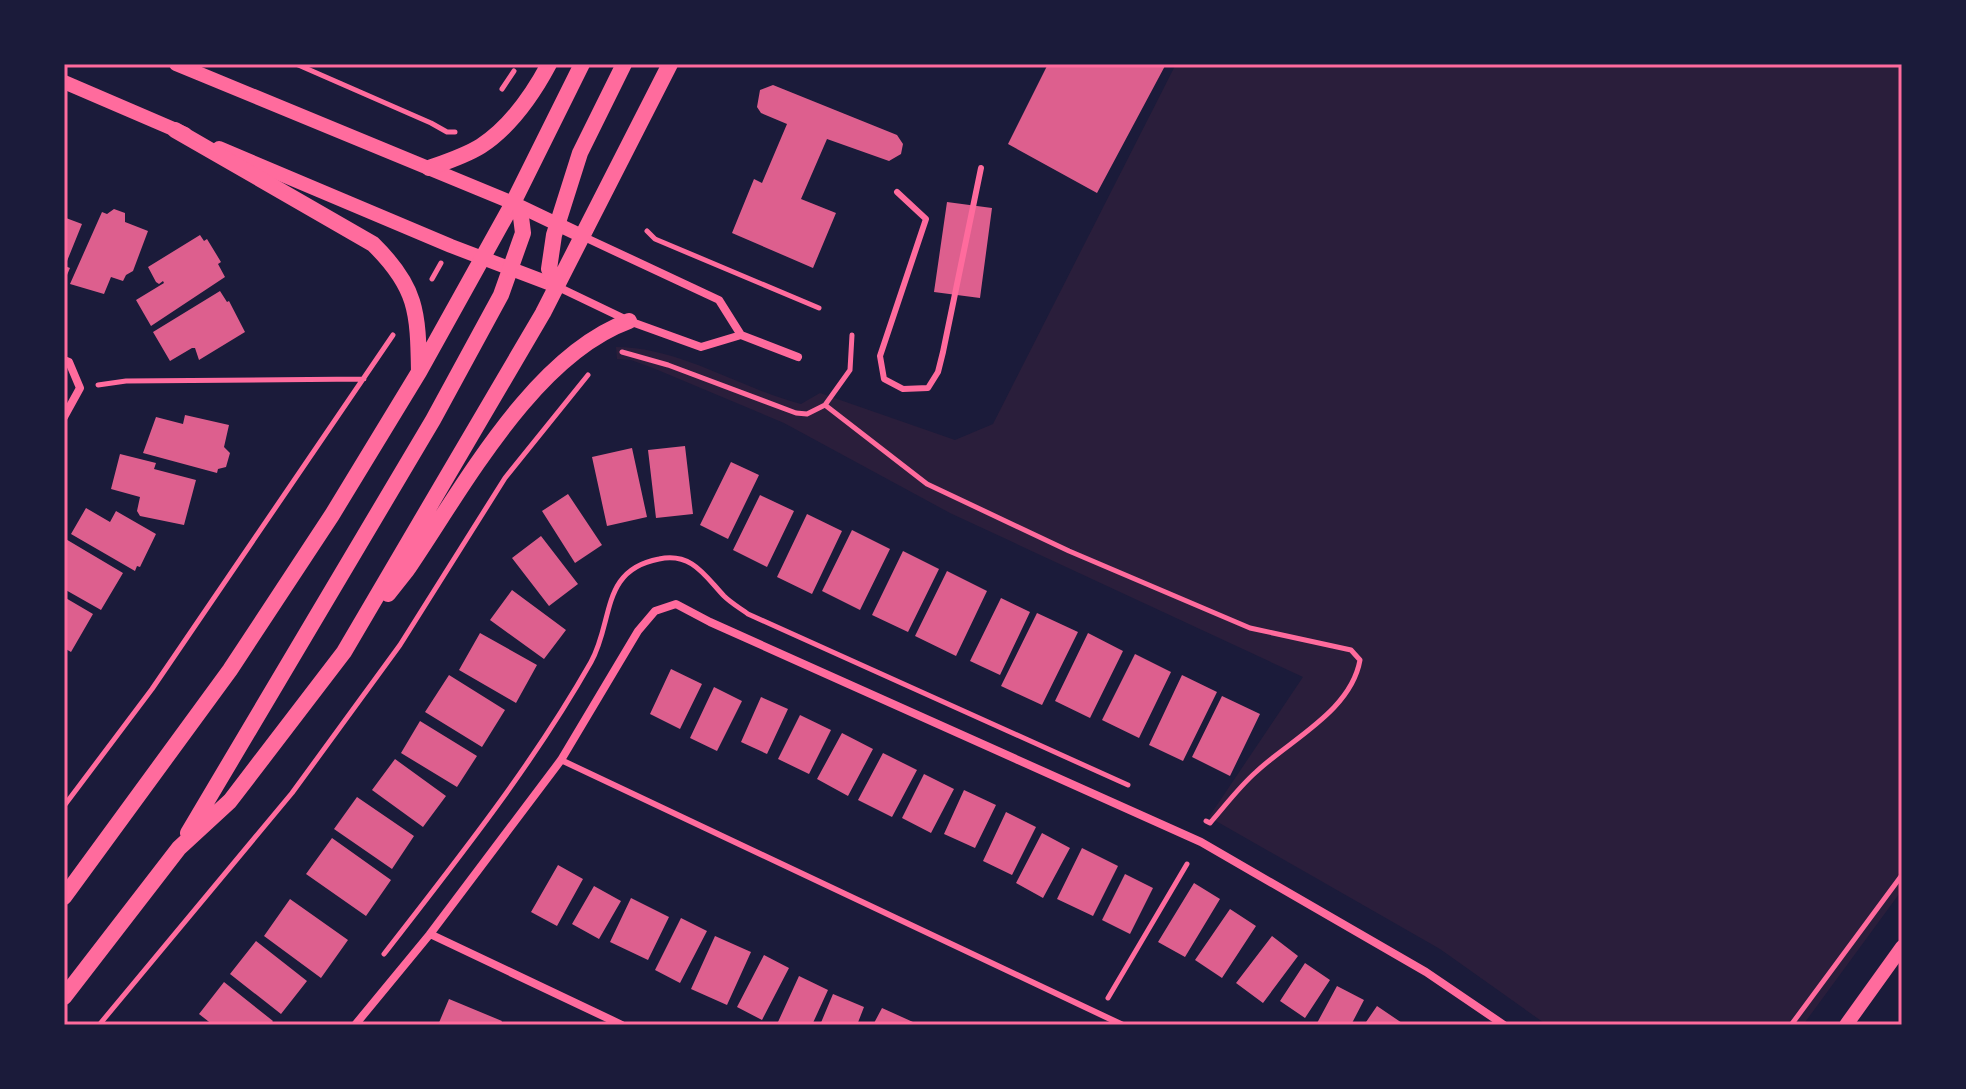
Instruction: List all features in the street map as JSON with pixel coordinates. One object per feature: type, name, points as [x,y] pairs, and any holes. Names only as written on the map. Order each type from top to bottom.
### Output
[{"type":"main road","points":[[429,168],[482,146],[528,97],[549,64]]},
{"type":"main road","points":[[64,897],[230,670],[332,515],[419,372],[513,203],[582,64]]},
{"type":"main road","points":[[556,286],[549,269],[557,224],[580,153],[624,64]]},
{"type":"main road","points":[[354,636],[497,393],[556,286],[670,64]]},
{"type":"main road","points":[[175,130],[373,244],[394,264],[411,291],[418,329],[419,372]]},
{"type":"main road","points":[[64,997],[179,848],[433,420],[501,295],[523,233],[521,217],[513,203]]},
{"type":"main road","points":[[179,848],[230,801],[407,570],[517,408],[589,341],[606,329],[629,321]]},
{"type":"street","points":[[176,64],[513,203],[719,300],[741,335],[798,357]]},
{"type":"street","points":[[64,82],[482,258],[556,286],[629,321],[701,347],[741,335]]},
{"type":"street","points":[[64,360],[69,362],[80,388],[64,417]]},
{"type":"street","points":[[355,1025],[430,934],[561,760],[638,631],[655,611],[676,604],[1201,842],[1426,972],[1504,1025]]},
{"type":"street","points":[[430,934],[608,1022],[622,1025]]},
{"type":"street","points":[[1846,1025],[1902,947]]},
{"type":"lane","points":[[897,192],[926,219],[880,356],[884,379],[903,389],[928,388],[938,372],[943,352],[981,168]]},
{"type":"lane","points":[[561,760],[1123,1025]]},
{"type":"path","points":[[296,64],[447,132],[465,131]]},
{"type":"path","points":[[647,231],[655,239],[819,308]]},
{"type":"path","points":[[432,279],[437,269],[449,274]]},
{"type":"path","points":[[64,806],[152,689],[390,343],[395,330]]},
{"type":"path","points":[[612,352],[668,365],[796,413],[807,414],[825,405],[841,386],[850,370],[852,335]]},
{"type":"path","points":[[99,1025],[292,793],[400,645],[505,478],[595,363]]},
{"type":"path","points":[[80,388],[126,381],[365,379]]},
{"type":"path","points":[[825,405],[927,484],[1069,551],[1250,628],[1351,650],[1360,660],[1352,686],[1325,715],[1255,772],[1210,823],[1198,817]]},
{"type":"path","points":[[381,958],[494,812],[573,693],[604,631],[615,585],[627,573],[661,558],[700,568],[723,595],[748,614],[1134,788]]},
{"type":"path","points":[[1098,1013],[1187,864]]},
{"type":"path","points":[[1791,1025],[1902,875]]},
{"type":"shaded area","points":[[1176,64],[1902,64],[1902,890],[1803,1025],[1547,1025],[1440,949],[1209,817],[1303,677],[950,513],[784,423],[653,368],[631,360],[617,359],[616,347],[663,354],[801,404],[820,393],[955,440],[993,424]]},
{"type":"building","points":[[1048,64],[1166,64],[1097,193],[1008,144]]},
{"type":"building","points":[[773,85],[897,135],[903,144],[901,154],[889,161],[827,139],[801,199],[836,213],[813,268],[732,233],[754,179],[762,183],[787,124],[761,113],[757,107],[760,90]]},
{"type":"building","points":[[947,202],[992,208],[980,298],[934,292]]},
{"type":"building","points":[[64,207],[66,218],[82,224],[65,266],[70,268],[64,282]]},
{"type":"building","points":[[114,209],[125,213],[125,222],[148,231],[133,271],[123,281],[111,277],[104,294],[70,284],[102,212],[107,214]]},
{"type":"building","points":[[200,235],[204,241],[207,239],[221,262],[218,264],[225,277],[151,326],[136,300],[164,283],[156,282],[148,267]]},
{"type":"building","points":[[220,291],[229,301],[245,332],[199,360],[195,348],[192,348],[170,361],[153,332]]},
{"type":"building","points":[[185,415],[229,425],[224,447],[230,453],[226,467],[218,469],[217,473],[143,453],[156,417],[183,424]]},
{"type":"building","points":[[685,446],[693,514],[656,518],[648,450]]},
{"type":"building","points":[[632,448],[647,517],[607,526],[592,457]]},
{"type":"building","points":[[120,454],[156,463],[154,469],[196,480],[184,525],[140,516],[137,511],[140,497],[111,489]]},
{"type":"building","points":[[731,462],[759,475],[728,539],[700,525]]},
{"type":"building","points":[[568,494],[602,545],[575,563],[542,511]]},
{"type":"building","points":[[760,495],[794,511],[767,567],[733,550]]},
{"type":"building","points":[[86,508],[110,522],[116,511],[156,534],[140,567],[137,566],[135,571],[71,534]]},
{"type":"building","points":[[807,514],[842,531],[812,594],[777,577]]},
{"type":"building","points":[[852,530],[890,549],[860,610],[822,591]]},
{"type":"building","points":[[541,536],[578,584],[549,606],[512,558]]},
{"type":"building","points":[[64,538],[123,573],[101,610],[64,589]]},
{"type":"building","points":[[903,551],[939,569],[908,632],[872,615]]},
{"type":"building","points":[[947,571],[987,591],[956,656],[915,636]]},
{"type":"building","points":[[512,590],[566,630],[544,659],[490,620]]},
{"type":"building","points":[[64,597],[93,614],[71,652],[64,648]]},
{"type":"building","points":[[1001,598],[1030,612],[1000,675],[970,661]]},
{"type":"building","points":[[1037,613],[1078,632],[1042,705],[1001,686]]},
{"type":"building","points":[[480,633],[537,665],[516,703],[459,670]]},
{"type":"building","points":[[1088,633],[1123,651],[1090,718],[1055,701]]},
{"type":"building","points":[[1135,654],[1171,672],[1139,738],[1102,720]]},
{"type":"building","points":[[671,669],[702,684],[680,729],[650,714]]},
{"type":"building","points":[[449,675],[505,710],[482,747],[425,712]]},
{"type":"building","points":[[1182,675],[1217,692],[1183,761],[1149,745]]},
{"type":"building","points":[[714,687],[742,701],[717,751],[690,738]]},
{"type":"building","points":[[1222,696],[1260,714],[1230,776],[1192,757]]},
{"type":"building","points":[[761,697],[788,709],[767,754],[741,742]]},
{"type":"building","points":[[800,715],[831,730],[809,774],[778,759]]},
{"type":"building","points":[[420,721],[477,756],[457,787],[401,753]]},
{"type":"building","points":[[842,733],[873,749],[848,796],[817,779]]},
{"type":"building","points":[[883,753],[917,770],[892,817],[858,800]]},
{"type":"building","points":[[395,759],[446,796],[423,827],[372,790]]},
{"type":"building","points":[[924,774],[954,789],[931,833],[902,818]]},
{"type":"building","points":[[964,790],[996,805],[975,848],[944,834]]},
{"type":"building","points":[[357,797],[414,836],[392,869],[334,829]]},
{"type":"building","points":[[1006,812],[1036,827],[1012,875],[983,861]]},
{"type":"building","points":[[1042,833],[1070,848],[1043,898],[1016,883]]},
{"type":"building","points":[[332,838],[391,880],[366,916],[306,874]]},
{"type":"building","points":[[1082,848],[1118,866],[1093,916],[1057,899]]},
{"type":"building","points":[[558,865],[583,879],[557,926],[531,912]]},
{"type":"building","points":[[1125,874],[1153,888],[1130,934],[1102,920]]},
{"type":"building","points":[[1194,883],[1220,899],[1185,957],[1158,942]]},
{"type":"building","points":[[594,886],[621,901],[599,939],[572,924]]},
{"type":"building","points":[[631,898],[669,917],[648,960],[610,942]]},
{"type":"building","points":[[290,899],[348,940],[321,978],[264,936]]},
{"type":"building","points":[[1230,909],[1256,926],[1222,978],[1195,960]]},
{"type":"building","points":[[681,918],[707,931],[680,983],[655,970]]},
{"type":"building","points":[[715,936],[751,952],[727,1005],[691,989]]},
{"type":"building","points":[[1272,936],[1298,956],[1263,1003],[1236,983]]},
{"type":"building","points":[[256,941],[307,981],[281,1014],[230,974]]},
{"type":"building","points":[[764,955],[789,968],[762,1020],[737,1007]]},
{"type":"building","points":[[1305,963],[1330,980],[1305,1018],[1280,1001]]},
{"type":"building","points":[[799,976],[828,990],[812,1025],[784,1025],[778,1022]]},
{"type":"building","points":[[224,982],[273,1021],[270,1025],[213,1025],[199,1014]]},
{"type":"building","points":[[1337,986],[1364,1000],[1351,1025],[1316,1025]]},
{"type":"building","points":[[833,994],[864,1007],[857,1025],[820,1025]]},
{"type":"building","points":[[449,999],[502,1021],[500,1025],[438,1025]]},
{"type":"building","points":[[1377,1006],[1405,1025],[1364,1025]]},
{"type":"building","points":[[882,1008],[913,1022],[911,1025],[873,1025]]}]
